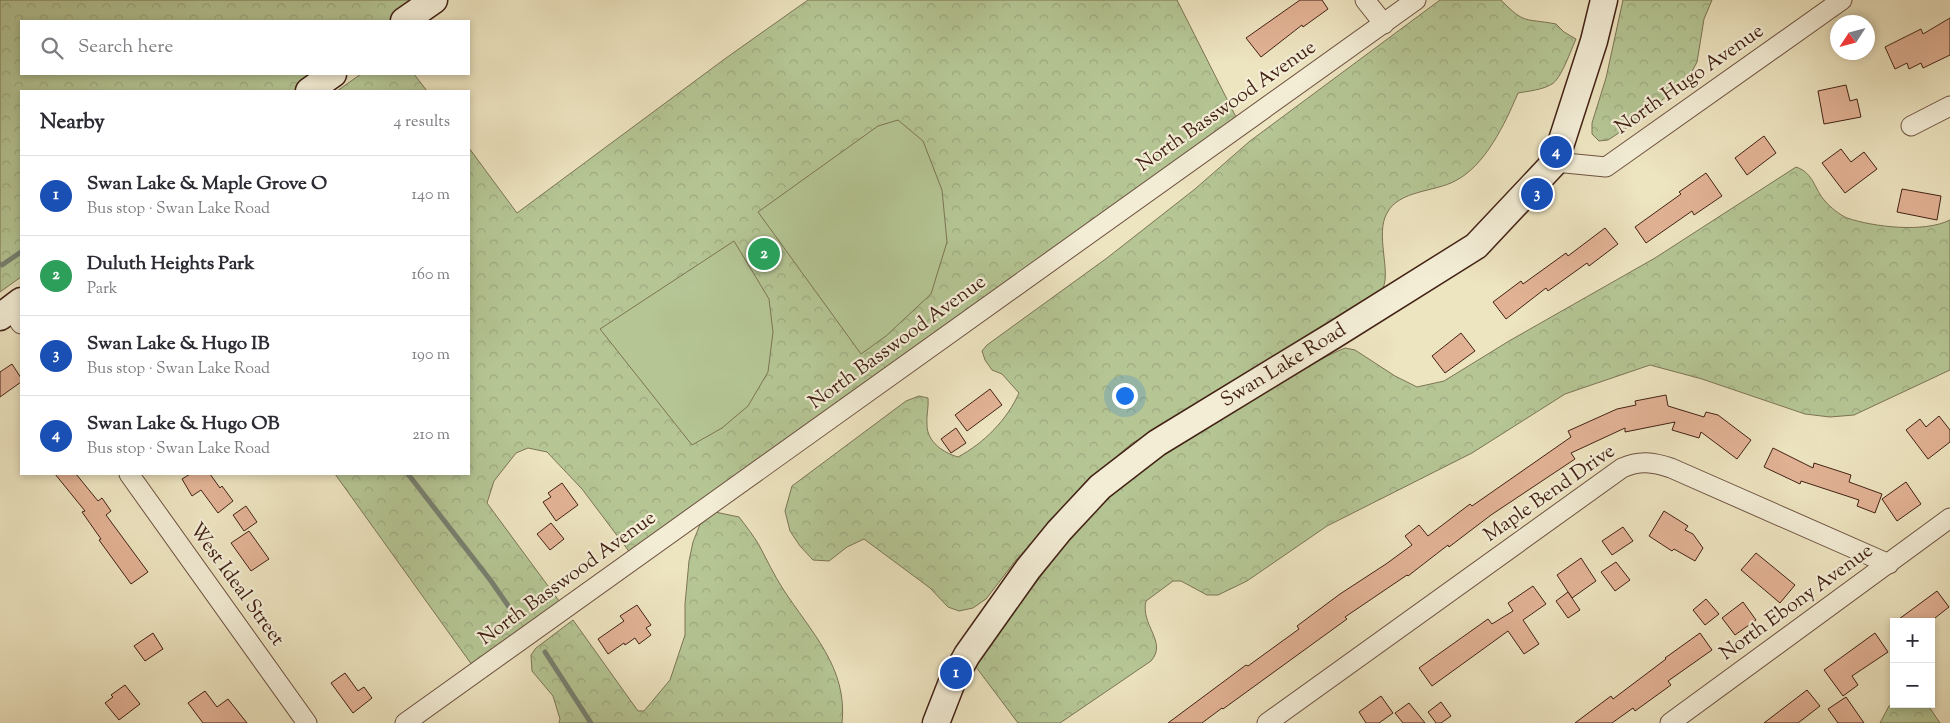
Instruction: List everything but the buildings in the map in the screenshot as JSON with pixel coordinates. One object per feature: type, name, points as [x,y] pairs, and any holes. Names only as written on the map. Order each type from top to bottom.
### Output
[{"type":"street","points":[[405,20],[434,0]]},
{"type":"street","points":[[1365,0],[1384,24]]},
{"type":"street","name":"North Basswood Avenue","points":[[405,723],[1416,0]]},
{"type":"street","name":"Swan Lake Road","points":[[936,723],[952,682],[967,655],[1028,569],[1059,531],[1100,487],[1157,443],[1334,336],[1476,246],[1554,162],[1594,41],[1604,0]]},
{"type":"street","name":"North Hugo Avenue","points":[[1554,162],[1606,167],[1842,0]]},
{"type":"street","points":[[310,90],[332,75]]},
{"type":"street","points":[[1911,126],[1950,106]]},
{"type":"street","name":"Maple Bend Drive","points":[[1266,723],[1622,468],[1633,463],[1645,462],[1671,468],[1889,564]]},
{"type":"street","name":"West Ideal Street","points":[[129,475],[307,723]]},
{"type":"street","name":"North Ebony Avenue","points":[[1670,723],[1950,518]]},
{"type":"green space","points":[[0,0],[429,0],[399,20],[20,20],[20,75],[319,75],[297,90],[20,90],[20,278],[0,292]]},
{"type":"green space","points":[[808,0],[1177,0],[1240,125],[634,558],[582,489],[547,452],[528,448],[516,453],[494,481],[487,503],[565,609],[477,672],[336,475],[470,475],[470,149],[517,213],[726,58]]},
{"type":"green space","points":[[1440,0],[1501,0],[1521,17],[1556,24],[1564,32],[1576,39],[1562,70],[1552,84],[1544,88],[1518,93],[1493,143],[1476,165],[1466,174],[1447,185],[1418,192],[1393,205],[1387,213],[1382,231],[1385,281],[1383,288],[1375,297],[1131,444],[1091,479],[1016,560],[986,599],[973,608],[959,611],[948,607],[930,588],[864,539],[847,547],[829,561],[813,560],[800,546],[790,531],[785,511],[792,486],[906,401],[919,396],[928,398],[928,431],[937,446],[947,453],[958,457],[977,445],[994,430],[1008,412],[1019,393],[1002,374],[992,370],[985,360],[982,351],[987,345],[1107,258],[1195,189],[1250,141]]},
{"type":"green space","points":[[1623,0],[1712,0],[1704,19],[1697,62],[1689,77],[1640,119],[1608,140],[1599,141],[1592,134],[1592,123],[1606,78]]},
{"type":"green space","points":[[360,75],[415,75],[426,90],[338,90]]},
{"type":"green space","points":[[898,120],[923,141],[942,190],[947,242],[931,294],[886,336],[861,354],[758,212],[878,126]]},
{"type":"green space","points":[[1796,167],[1807,173],[1827,203],[1847,218],[1871,224],[1899,227],[1927,226],[1950,220],[1950,370],[1854,415],[1830,417],[1805,414],[1702,379],[1650,365],[1565,394],[1472,453],[1327,526],[1247,581],[1218,595],[1207,595],[1181,581],[1173,581],[1146,601],[1145,610],[1157,647],[1151,661],[1060,723],[1018,723],[976,667],[1044,572],[1088,519],[1152,461],[1200,428],[1310,365],[1345,348],[1355,350],[1395,376],[1417,387],[1444,381],[1509,341],[1655,258]]},
{"type":"green space","points":[[734,241],[769,299],[773,332],[768,372],[748,406],[722,428],[692,445],[600,329]]},
{"type":"green space","points":[[715,512],[739,517],[759,545],[783,589],[816,636],[833,668],[839,685],[842,703],[842,723],[559,723],[560,719],[553,696],[532,671],[531,655],[536,648],[573,620],[638,711],[644,711],[670,680],[685,635],[685,604],[689,561],[693,542],[701,522]]},
{"type":"green space","points":[[1889,706],[1890,708],[1930,708],[1940,723],[1880,723]]},
{"type":"waterway","points":[[0,264],[2,265],[20,253]]},
{"type":"waterway","points":[[409,475],[491,581],[518,620]]},
{"type":"waterway","points":[[545,652],[591,723]]},
{"type":"place","name":"Swan Lake & Hugo OB","points":[[1556,152]]},
{"type":"place","name":"Swan Lake & Hugo IB","points":[[1537,194]]},
{"type":"place","name":"Duluth Heights Park","points":[[764,254]]},
{"type":"place","name":"Swan Lake & Maple Grove O","points":[[956,673]]}]
